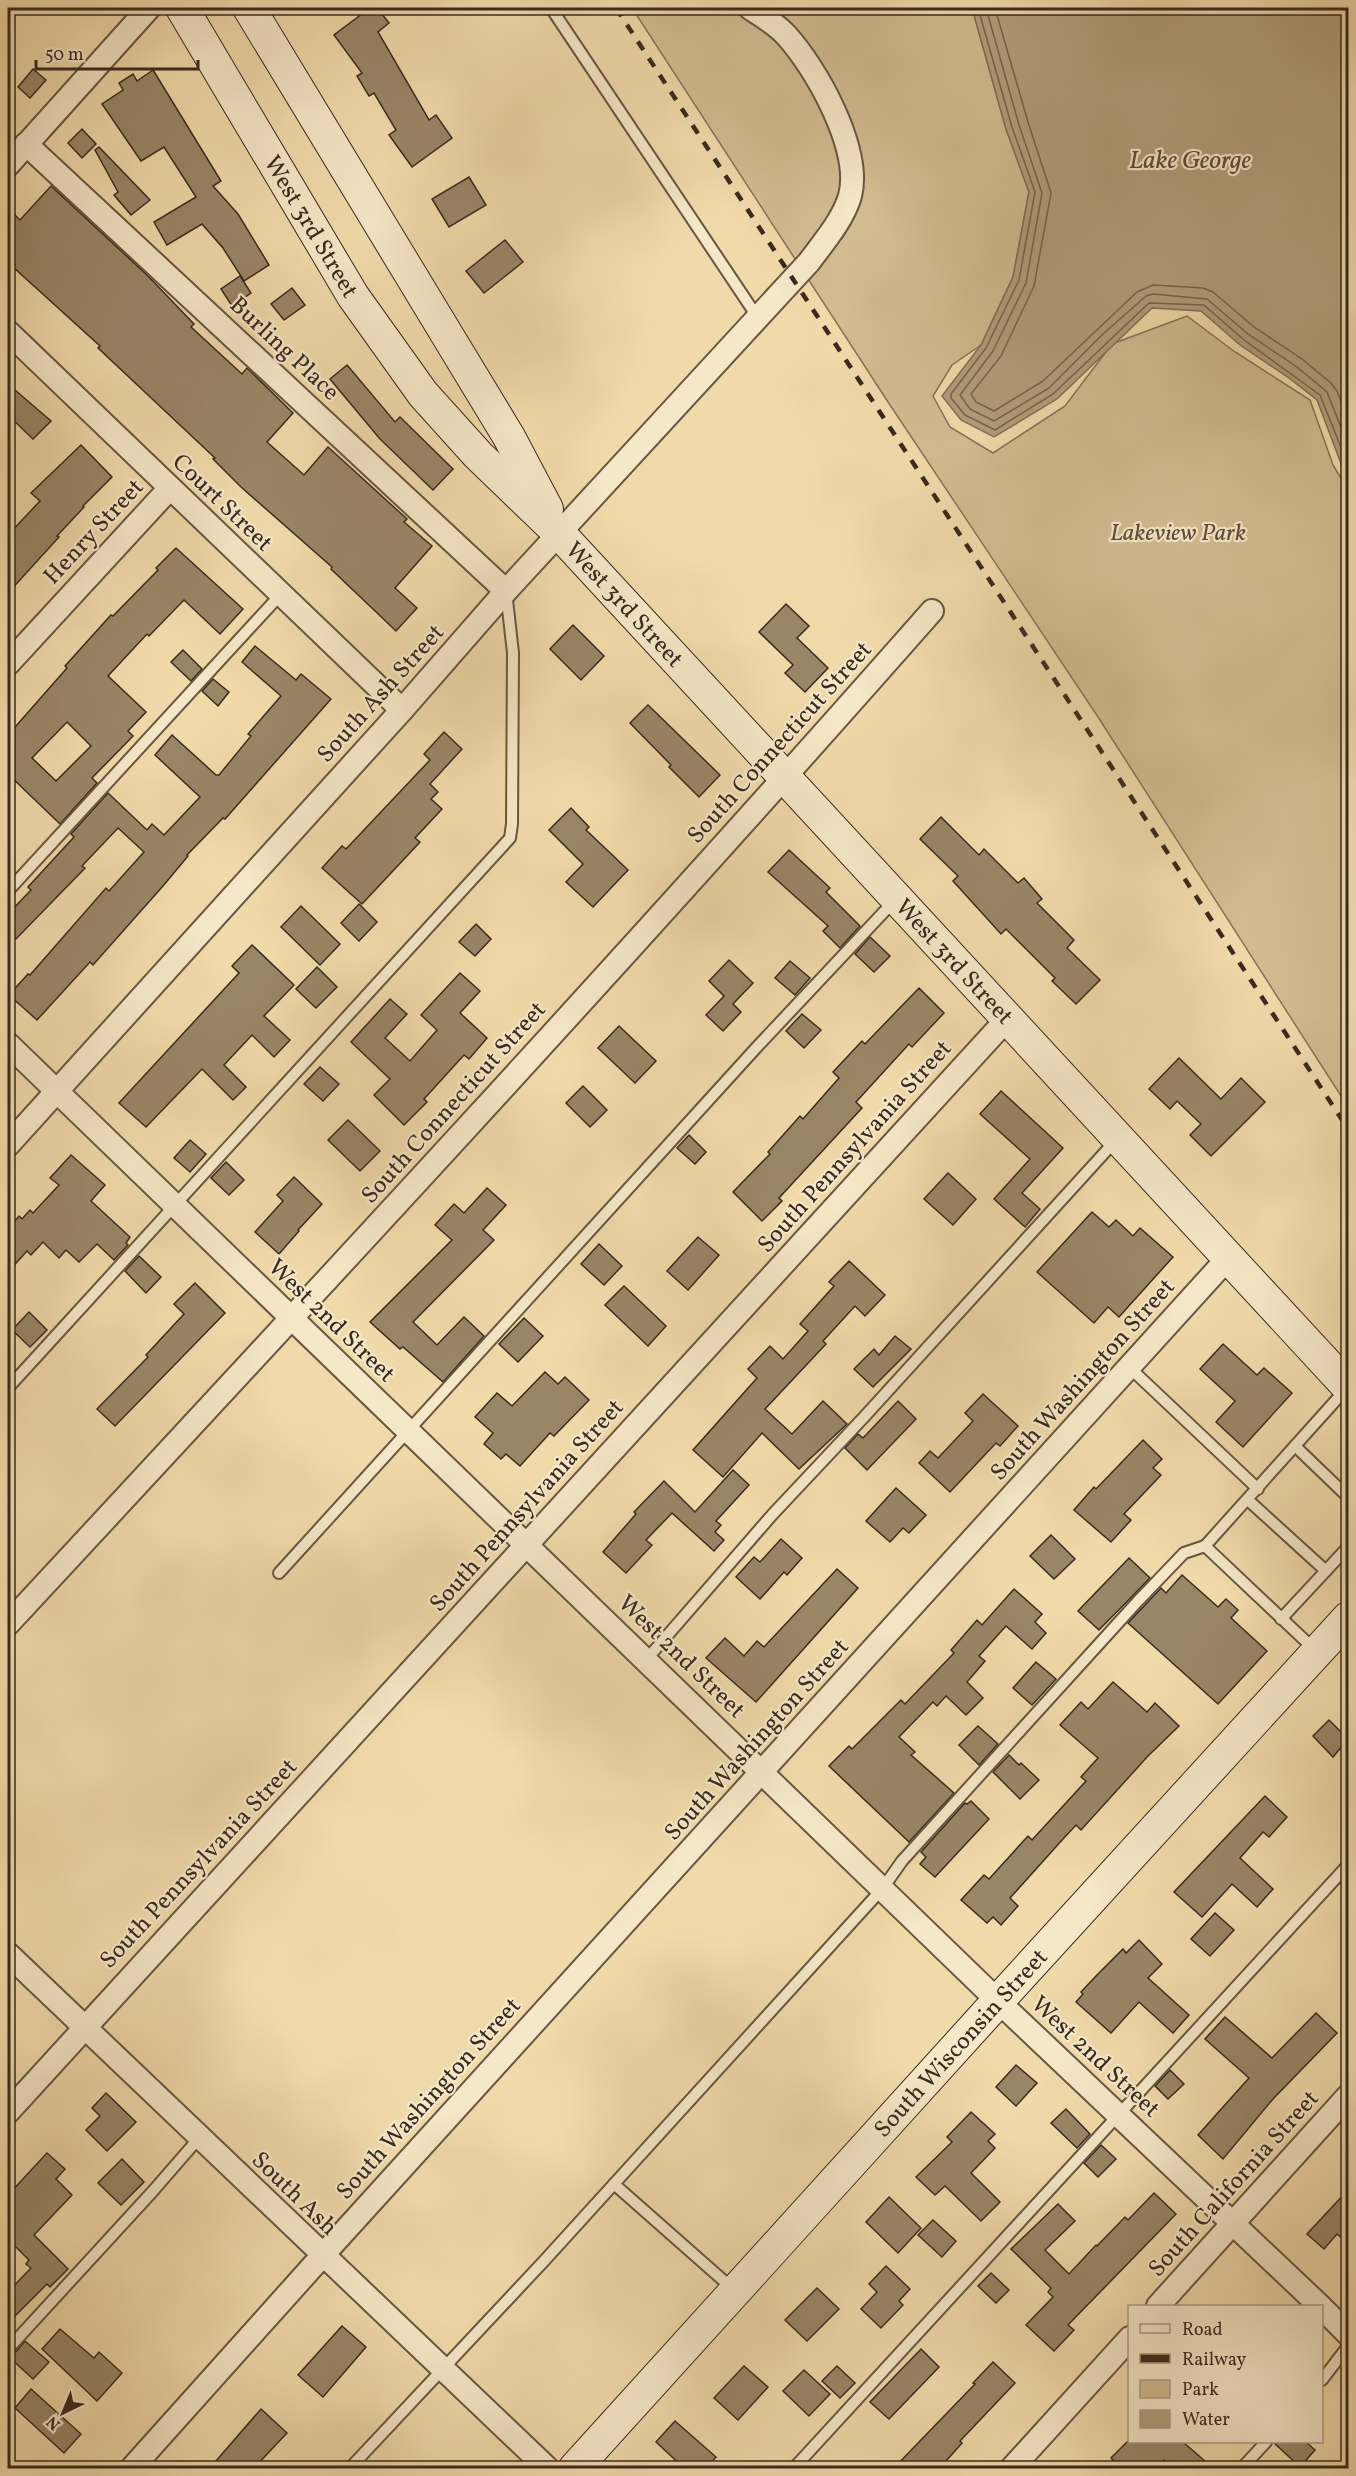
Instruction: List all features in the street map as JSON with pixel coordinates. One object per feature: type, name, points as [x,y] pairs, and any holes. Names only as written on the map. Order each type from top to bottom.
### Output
[{"type":"street","points":[[13,157],[149,8]]},
{"type":"street","name":"West 3rd Street","points":[[182,8],[353,296],[423,394],[478,455],[560,534],[1348,1387]]},
{"type":"street","name":"West 3rd Street","points":[[249,8],[505,429],[560,534]]},
{"type":"street","name":"South Ash Street","points":[[8,1145],[402,710],[506,591],[809,262],[832,231],[849,199],[853,181],[847,142],[804,55],[784,33],[750,8]]},
{"type":"street","name":"Burling Place","points":[[13,157],[506,591]]},
{"type":"street","name":"Court Street","points":[[8,332],[402,710]]},
{"type":"street","name":"Henry Street","points":[[8,664],[170,488]]},
{"type":"street","name":"South Connecticut Street","points":[[8,1624],[785,777],[932,610]]},
{"type":"street","name":"South Pennsylvania Street","points":[[8,2112],[83,2027],[1008,1018]]},
{"type":"street","name":"West 2nd Street","points":[[8,1044],[998,2001],[1319,2305]]},
{"type":"street","name":"South Washington Street","points":[[132,2469],[322,2256],[1228,1258]]},
{"type":"street","name":"South Wisconsin Street","points":[[575,2469],[1348,1618]]},
{"type":"street","name":"South Ash","points":[[8,1954],[547,2469]]},
{"type":"street","name":"South California Street","points":[[1160,2305],[1348,2096]]},
{"type":"street","name":"West 2nd Street","points":[[1323,2309],[1348,2334]]},
{"type":"street","points":[[1012,2469],[1128,2340]]},
{"type":"lane","points":[[550,8],[758,318]]},
{"type":"lane","points":[[8,1389],[510,838],[513,653],[506,591]]},
{"type":"lane","points":[[8,891],[281,594]]},
{"type":"lane","points":[[279,1573],[410,1432],[741,1065],[896,899]]},
{"type":"lane","points":[[646,1660],[772,1515],[1117,1139]]},
{"type":"lane","points":[[1129,1367],[1258,1489]]},
{"type":"lane","points":[[350,2469],[443,2371],[883,1888],[902,1861],[1138,1601],[1184,1553],[1205,1546],[1348,1387]]},
{"type":"lane","points":[[1295,1446],[1348,1497]]},
{"type":"lane","points":[[1248,1500],[1326,1571]]},
{"type":"lane","points":[[1205,1546],[1317,1652]]},
{"type":"lane","points":[[1281,1619],[1348,1547]]},
{"type":"lane","points":[[794,2469],[1348,1865]]},
{"type":"lane","points":[[8,2349],[199,2138]]},
{"type":"lane","points":[[614,2184],[735,2291]]},
{"type":"lane","points":[[1323,2379],[1348,2346]]},
{"type":"lane","points":[[1242,2469],[1265,2443]]},
{"type":"green space","name":"Lakeview Park","points":[[632,8],[972,8],[1006,129],[1029,192],[1013,277],[981,345],[952,365],[933,396],[950,427],[993,453],[1065,406],[1112,344],[1187,316],[1235,352],[1310,400],[1333,465],[1348,490],[1348,1107],[1098,717],[888,402]]},
{"type":"water","name":"Lake George","points":[[972,8],[1348,8],[1348,482],[1317,400],[1240,345],[1201,311],[1152,308],[1057,399],[994,437],[961,420],[942,396],[981,345],[1013,277],[1029,192],[1006,129]]},
{"type":"building","points":[[370,8],[377,8],[389,23],[378,32],[429,120],[436,115],[452,138],[412,167],[389,135],[396,130],[374,93],[369,96],[357,76],[362,73],[334,35]]},
{"type":"building","points":[[33,69],[46,80],[30,98],[18,87]]},
{"type":"building","points":[[153,70],[221,181],[213,186],[238,214],[269,265],[244,281],[223,248],[202,224],[167,245],[154,222],[196,197],[164,147],[141,161],[102,104],[123,90],[119,83],[133,74],[137,81]]},
{"type":"building","points":[[82,129],[96,144],[82,158],[68,143]]},
{"type":"building","points":[[99,147],[150,200],[131,215],[114,195],[118,192],[95,150]]},
{"type":"building","points":[[469,177],[486,205],[449,227],[432,199]]},
{"type":"building","points":[[51,186],[147,275],[194,324],[191,327],[242,374],[247,368],[293,413],[267,442],[304,475],[328,447],[407,519],[404,522],[432,546],[395,588],[417,608],[396,631],[331,569],[332,567],[241,487],[213,459],[215,458],[98,348],[100,346],[13,267],[15,265],[8,259],[8,208],[20,220]]},
{"type":"building","points":[[505,240],[523,262],[484,293],[466,271]]},
{"type":"building","points":[[240,276],[251,293],[232,306],[221,289]]},
{"type":"building","points":[[292,288],[305,305],[284,320],[271,304]]},
{"type":"building","points":[[347,365],[395,422],[400,417],[453,469],[433,490],[380,439],[330,379]]},
{"type":"building","points":[[8,384],[51,421],[33,439],[8,415]]},
{"type":"building","points":[[81,445],[112,477],[83,506],[57,536],[59,537],[8,593],[8,535],[40,501],[31,493]]},
{"type":"building","points":[[176,548],[243,609],[220,634],[184,600],[149,636],[147,634],[108,676],[146,712],[128,731],[133,736],[92,778],[97,783],[60,824],[8,774],[8,735],[67,668],[65,666],[111,615],[113,616],[158,570],[156,568]],"holes":[[[67,722],[91,746],[56,781],[32,758]]]},
{"type":"building","points":[[786,604],[809,626],[797,638],[828,668],[805,692],[785,673],[793,665],[759,632]]},
{"type":"building","points":[[573,625],[604,656],[581,680],[550,649]]},
{"type":"building","points":[[255,646],[296,680],[301,674],[331,699],[225,819],[223,818],[187,855],[163,886],[93,965],[90,962],[37,1020],[9,995],[28,974],[30,975],[106,888],[109,891],[144,852],[118,828],[82,866],[85,868],[16,939],[8,930],[8,914],[31,890],[28,887],[74,837],[71,834],[108,793],[147,830],[152,824],[164,835],[200,797],[155,755],[172,735],[216,775],[219,775],[251,736],[248,734],[281,696],[242,662]]},
{"type":"building","points":[[183,650],[202,669],[191,681],[171,662]]},
{"type":"building","points":[[213,679],[229,692],[218,706],[202,691]]},
{"type":"building","points":[[648,705],[720,775],[699,797],[630,723]]},
{"type":"building","points":[[444,732],[462,749],[430,784],[438,792],[431,799],[442,809],[415,838],[420,842],[362,904],[322,868],[342,846],[346,849],[430,760],[424,754]]},
{"type":"building","points":[[571,808],[589,827],[586,830],[628,870],[593,907],[566,882],[583,864],[549,830]]},
{"type":"building","points":[[941,817],[979,855],[984,849],[1018,883],[1024,878],[1042,899],[1037,903],[1074,940],[1067,948],[1100,980],[1076,1004],[1052,981],[1055,978],[1006,929],[1001,934],[953,881],[958,876],[920,839]]},
{"type":"building","points":[[789,850],[830,888],[826,892],[860,926],[840,948],[823,931],[828,926],[768,872]]},
{"type":"building","points":[[359,904],[377,922],[359,941],[341,923]]},
{"type":"building","points":[[301,906],[340,944],[320,965],[281,927]]},
{"type":"building","points":[[476,924],[491,939],[475,956],[459,942]]},
{"type":"building","points":[[870,937],[890,956],[874,972],[855,954]]},
{"type":"building","points":[[252,945],[294,985],[264,1016],[290,1040],[274,1057],[252,1035],[224,1065],[246,1087],[233,1100],[202,1069],[146,1127],[119,1103],[239,973],[232,966]]},
{"type":"building","points":[[729,960],[753,983],[733,1004],[741,1012],[723,1031],[706,1015],[724,996],[709,981]]},
{"type":"building","points":[[790,961],[810,978],[795,995],[775,978]]},
{"type":"building","points":[[317,967],[337,987],[316,1008],[296,989]]},
{"type":"building","points":[[460,973],[480,991],[460,1013],[487,1038],[469,1059],[464,1055],[424,1099],[427,1102],[404,1125],[374,1095],[390,1079],[351,1042],[390,999],[407,1014],[385,1038],[410,1061],[437,1030],[421,1015]]},
{"type":"building","points":[[919,988],[944,1013],[912,1047],[909,1044],[856,1102],[862,1108],[779,1198],[782,1201],[762,1221],[733,1192],[770,1154],[768,1152],[800,1116],[803,1119],[839,1078],[833,1072],[862,1041],[865,1044]]},
{"type":"building","points":[[802,1014],[821,1030],[804,1048],[786,1031]]},
{"type":"building","points":[[619,1026],[656,1061],[635,1083],[598,1048]]},
{"type":"building","points":[[1179,1058],[1221,1099],[1241,1078],[1265,1102],[1211,1156],[1190,1135],[1201,1124],[1177,1101],[1170,1109],[1149,1089]]},
{"type":"building","points":[[320,1067],[339,1084],[323,1101],[304,1084]]},
{"type":"building","points":[[583,1086],[607,1110],[590,1127],[566,1103]]},
{"type":"building","points":[[1001,1091],[1063,1148],[1022,1193],[1040,1209],[1025,1227],[994,1199],[1030,1159],[980,1114]]},
{"type":"building","points":[[348,1120],[380,1151],[360,1171],[328,1140]]},
{"type":"building","points":[[689,1135],[706,1152],[695,1164],[677,1148]]},
{"type":"building","points":[[190,1140],[206,1154],[190,1172],[174,1158]]},
{"type":"building","points":[[71,1155],[105,1185],[91,1201],[130,1237],[126,1243],[128,1245],[114,1260],[97,1244],[79,1262],[66,1250],[59,1258],[43,1242],[31,1255],[27,1251],[8,1272],[8,1229],[19,1216],[22,1219],[30,1210],[33,1213],[59,1185],[50,1178]]},
{"type":"building","points":[[226,1162],[244,1180],[229,1195],[211,1178]]},
{"type":"building","points":[[948,1173],[976,1199],[953,1225],[924,1199]]},
{"type":"building","points":[[294,1177],[322,1204],[279,1254],[255,1232],[283,1201],[277,1195]]},
{"type":"building","points":[[487,1188],[506,1205],[483,1230],[494,1240],[413,1322],[437,1345],[464,1317],[484,1336],[443,1382],[403,1347],[400,1349],[370,1322],[452,1240],[435,1225],[454,1204],[464,1213]]},
{"type":"building","points":[[1092,1212],[1109,1227],[1116,1220],[1133,1236],[1140,1228],[1173,1257],[1119,1317],[1108,1307],[1094,1323],[1037,1272]]},
{"type":"building","points":[[698,1237],[719,1255],[688,1290],[667,1271]]},
{"type":"building","points":[[599,1244],[622,1266],[604,1285],[581,1264]]},
{"type":"building","points":[[139,1256],[161,1277],[146,1293],[125,1271]]},
{"type":"building","points":[[849,1261],[885,1295],[865,1316],[855,1306],[823,1341],[826,1344],[765,1409],[792,1434],[823,1401],[847,1424],[799,1469],[762,1433],[723,1477],[693,1450],[757,1378],[748,1369],[770,1346],[783,1359],[808,1331],[800,1324],[834,1286],[829,1282]]},
{"type":"building","points":[[195,1283],[225,1313],[115,1426],[97,1409],[148,1357],[146,1355],[184,1314],[174,1304]]},
{"type":"building","points":[[624,1286],[666,1326],[648,1346],[605,1305]]},
{"type":"building","points":[[29,1312],[47,1330],[30,1347],[12,1330]]},
{"type":"building","points":[[524,1318],[543,1336],[518,1362],[499,1344]]},
{"type":"building","points":[[895,1336],[911,1349],[873,1387],[854,1369],[874,1349],[879,1355]]},
{"type":"building","points":[[1223,1344],[1257,1375],[1264,1368],[1292,1393],[1243,1447],[1216,1422],[1235,1401],[1200,1369]]},
{"type":"building","points":[[545,1372],[558,1384],[565,1377],[589,1400],[554,1436],[550,1433],[520,1466],[506,1454],[501,1459],[484,1444],[493,1433],[475,1417],[497,1393],[512,1406]]},
{"type":"building","points":[[983,1394],[1018,1426],[1000,1446],[996,1443],[950,1492],[919,1463],[930,1451],[938,1458],[973,1421],[965,1413]]},
{"type":"building","points":[[898,1401],[916,1419],[867,1470],[845,1448],[858,1434],[863,1438]]},
{"type":"building","points":[[1143,1440],[1162,1459],[1153,1468],[1161,1475],[1124,1514],[1131,1520],[1111,1542],[1074,1510],[1094,1487],[1096,1489]]},
{"type":"building","points":[[733,1470],[749,1485],[716,1521],[721,1525],[715,1532],[724,1540],[714,1551],[672,1513],[646,1540],[652,1545],[626,1573],[603,1552],[636,1514],[634,1512],[664,1481],[695,1512]]},
{"type":"building","points":[[896,1488],[926,1515],[909,1533],[903,1528],[890,1542],[866,1521]]},
{"type":"building","points":[[1051,1535],[1075,1559],[1054,1579],[1030,1556]]},
{"type":"building","points":[[781,1539],[802,1558],[787,1575],[784,1572],[760,1599],[736,1577],[754,1557],[760,1562]]},
{"type":"building","points":[[1129,1558],[1150,1578],[1099,1630],[1078,1611]]},
{"type":"building","points":[[837,1569],[858,1588],[756,1702],[706,1658],[725,1638],[744,1656],[757,1641],[764,1647]]},
{"type":"building","points":[[1182,1575],[1218,1607],[1226,1599],[1238,1610],[1231,1618],[1267,1651],[1218,1704],[1128,1623],[1161,1588],[1166,1593]]},
{"type":"building","points":[[1014,1589],[1042,1614],[1035,1622],[1046,1633],[1032,1649],[1006,1626],[979,1656],[985,1661],[967,1682],[983,1698],[966,1715],[946,1696],[937,1706],[933,1702],[899,1737],[915,1752],[911,1755],[954,1793],[909,1842],[829,1766],[849,1746],[852,1749],[901,1700],[905,1704],[954,1653],[951,1650],[977,1620],[982,1625]]},
{"type":"building","points":[[1036,1662],[1056,1679],[1032,1705],[1013,1688]]},
{"type":"building","points":[[1113,1682],[1147,1712],[1155,1703],[1179,1726],[1148,1756],[1081,1830],[1076,1825],[1010,1898],[1018,1906],[1001,1925],[993,1917],[987,1923],[961,1900],[984,1875],[989,1879],[1028,1836],[1032,1840],[1086,1781],[1081,1777],[1098,1758],[1060,1725],[1081,1702],[1088,1709]]},
{"type":"building","points":[[1329,1720],[1348,1739],[1333,1757],[1313,1736]]},
{"type":"building","points":[[978,1726],[998,1744],[979,1765],[959,1745]]},
{"type":"building","points":[[1009,1755],[1039,1780],[1020,1799],[993,1772]]},
{"type":"building","points":[[1265,1796],[1287,1817],[1269,1837],[1263,1832],[1240,1858],[1273,1889],[1257,1907],[1232,1884],[1202,1917],[1174,1892]]},
{"type":"building","points":[[971,1801],[989,1819],[935,1877],[920,1864],[926,1857],[921,1852],[965,1803]]},
{"type":"building","points":[[1215,1913],[1234,1930],[1210,1956],[1191,1939]]},
{"type":"building","points":[[1139,1940],[1162,1964],[1148,1978],[1189,2015],[1173,2033],[1139,2002],[1111,2033],[1076,2002],[1083,1994],[1081,1992],[1123,1949],[1126,1953]]},
{"type":"building","points":[[1316,2013],[1337,2033],[1273,2099],[1223,2159],[1198,2135],[1249,2078],[1205,2039],[1225,2017],[1272,2058]]},
{"type":"building","points":[[1016,2065],[1037,2083],[1016,2106],[996,2087]]},
{"type":"building","points":[[1170,2070],[1184,2084],[1168,2099],[1155,2086]]},
{"type":"building","points":[[106,2093],[136,2122],[107,2151],[86,2130],[100,2116],[92,2108]]},
{"type":"building","points":[[1066,2109],[1090,2134],[1077,2148],[1051,2123]]},
{"type":"building","points":[[971,2112],[995,2134],[988,2141],[995,2148],[971,2173],[1000,2202],[981,2221],[945,2186],[935,2195],[916,2177],[952,2142],[947,2137]]},
{"type":"building","points":[[1101,2145],[1116,2159],[1098,2177],[1084,2163]]},
{"type":"building","points":[[47,2153],[65,2169],[56,2179],[72,2195],[34,2235],[68,2269],[50,2287],[47,2284],[8,2323],[8,2292],[31,2268],[26,2264],[29,2260],[8,2239],[8,2195]]},
{"type":"building","points":[[122,2159],[144,2182],[121,2205],[98,2183]]},
{"type":"building","points":[[1348,2190],[1348,2244],[1337,2234],[1324,2249],[1307,2234]]},
{"type":"building","points":[[1154,2193],[1176,2214],[1068,2325],[1074,2330],[1054,2351],[1026,2325],[1053,2297],[1048,2292],[1051,2288],[1011,2249],[1058,2204],[1075,2221],[1045,2250],[1069,2274],[1125,2217],[1128,2220]]},
{"type":"building","points":[[889,2197],[921,2228],[898,2253],[866,2222]]},
{"type":"building","points":[[933,2220],[956,2241],[942,2257],[918,2235]]},
{"type":"building","points":[[886,2266],[910,2289],[899,2301],[903,2305],[881,2328],[861,2309],[877,2292],[869,2284]]},
{"type":"building","points":[[991,2273],[1009,2290],[996,2303],[978,2286]]},
{"type":"building","points":[[817,2288],[839,2309],[807,2341],[785,2320]]},
{"type":"building","points":[[342,2326],[366,2347],[323,2397],[298,2375]]},
{"type":"building","points":[[60,2329],[94,2358],[99,2352],[122,2373],[97,2401],[42,2349]]},
{"type":"building","points":[[25,2341],[49,2362],[33,2379],[8,2356],[14,2354]]},
{"type":"building","points":[[921,2349],[939,2367],[889,2419],[870,2402]]},
{"type":"building","points":[[993,2362],[1015,2383],[960,2441],[962,2443],[939,2469],[893,2469],[975,2384],[973,2383]]},
{"type":"building","points":[[744,2366],[768,2387],[738,2420],[714,2398]]},
{"type":"building","points":[[837,2366],[855,2383],[840,2398],[822,2381]]},
{"type":"building","points":[[804,2370],[830,2394],[809,2416],[783,2391]]},
{"type":"building","points":[[31,2389],[81,2434],[64,2453],[15,2408]]},
{"type":"building","points":[[261,2409],[287,2433],[253,2469],[209,2469]]},
{"type":"building","points":[[675,2421],[716,2457],[706,2469],[685,2469],[656,2442]]},
{"type":"building","points":[[1127,2442],[1184,2443],[1214,2469],[1174,2469],[1164,2460],[1156,2469],[1122,2469],[1111,2458]]},
{"type":"building","points":[[1274,2443],[1307,2443],[1315,2450],[1300,2467]]},
{"type":"railway","points":[[616,8],[1348,1129]]}]
